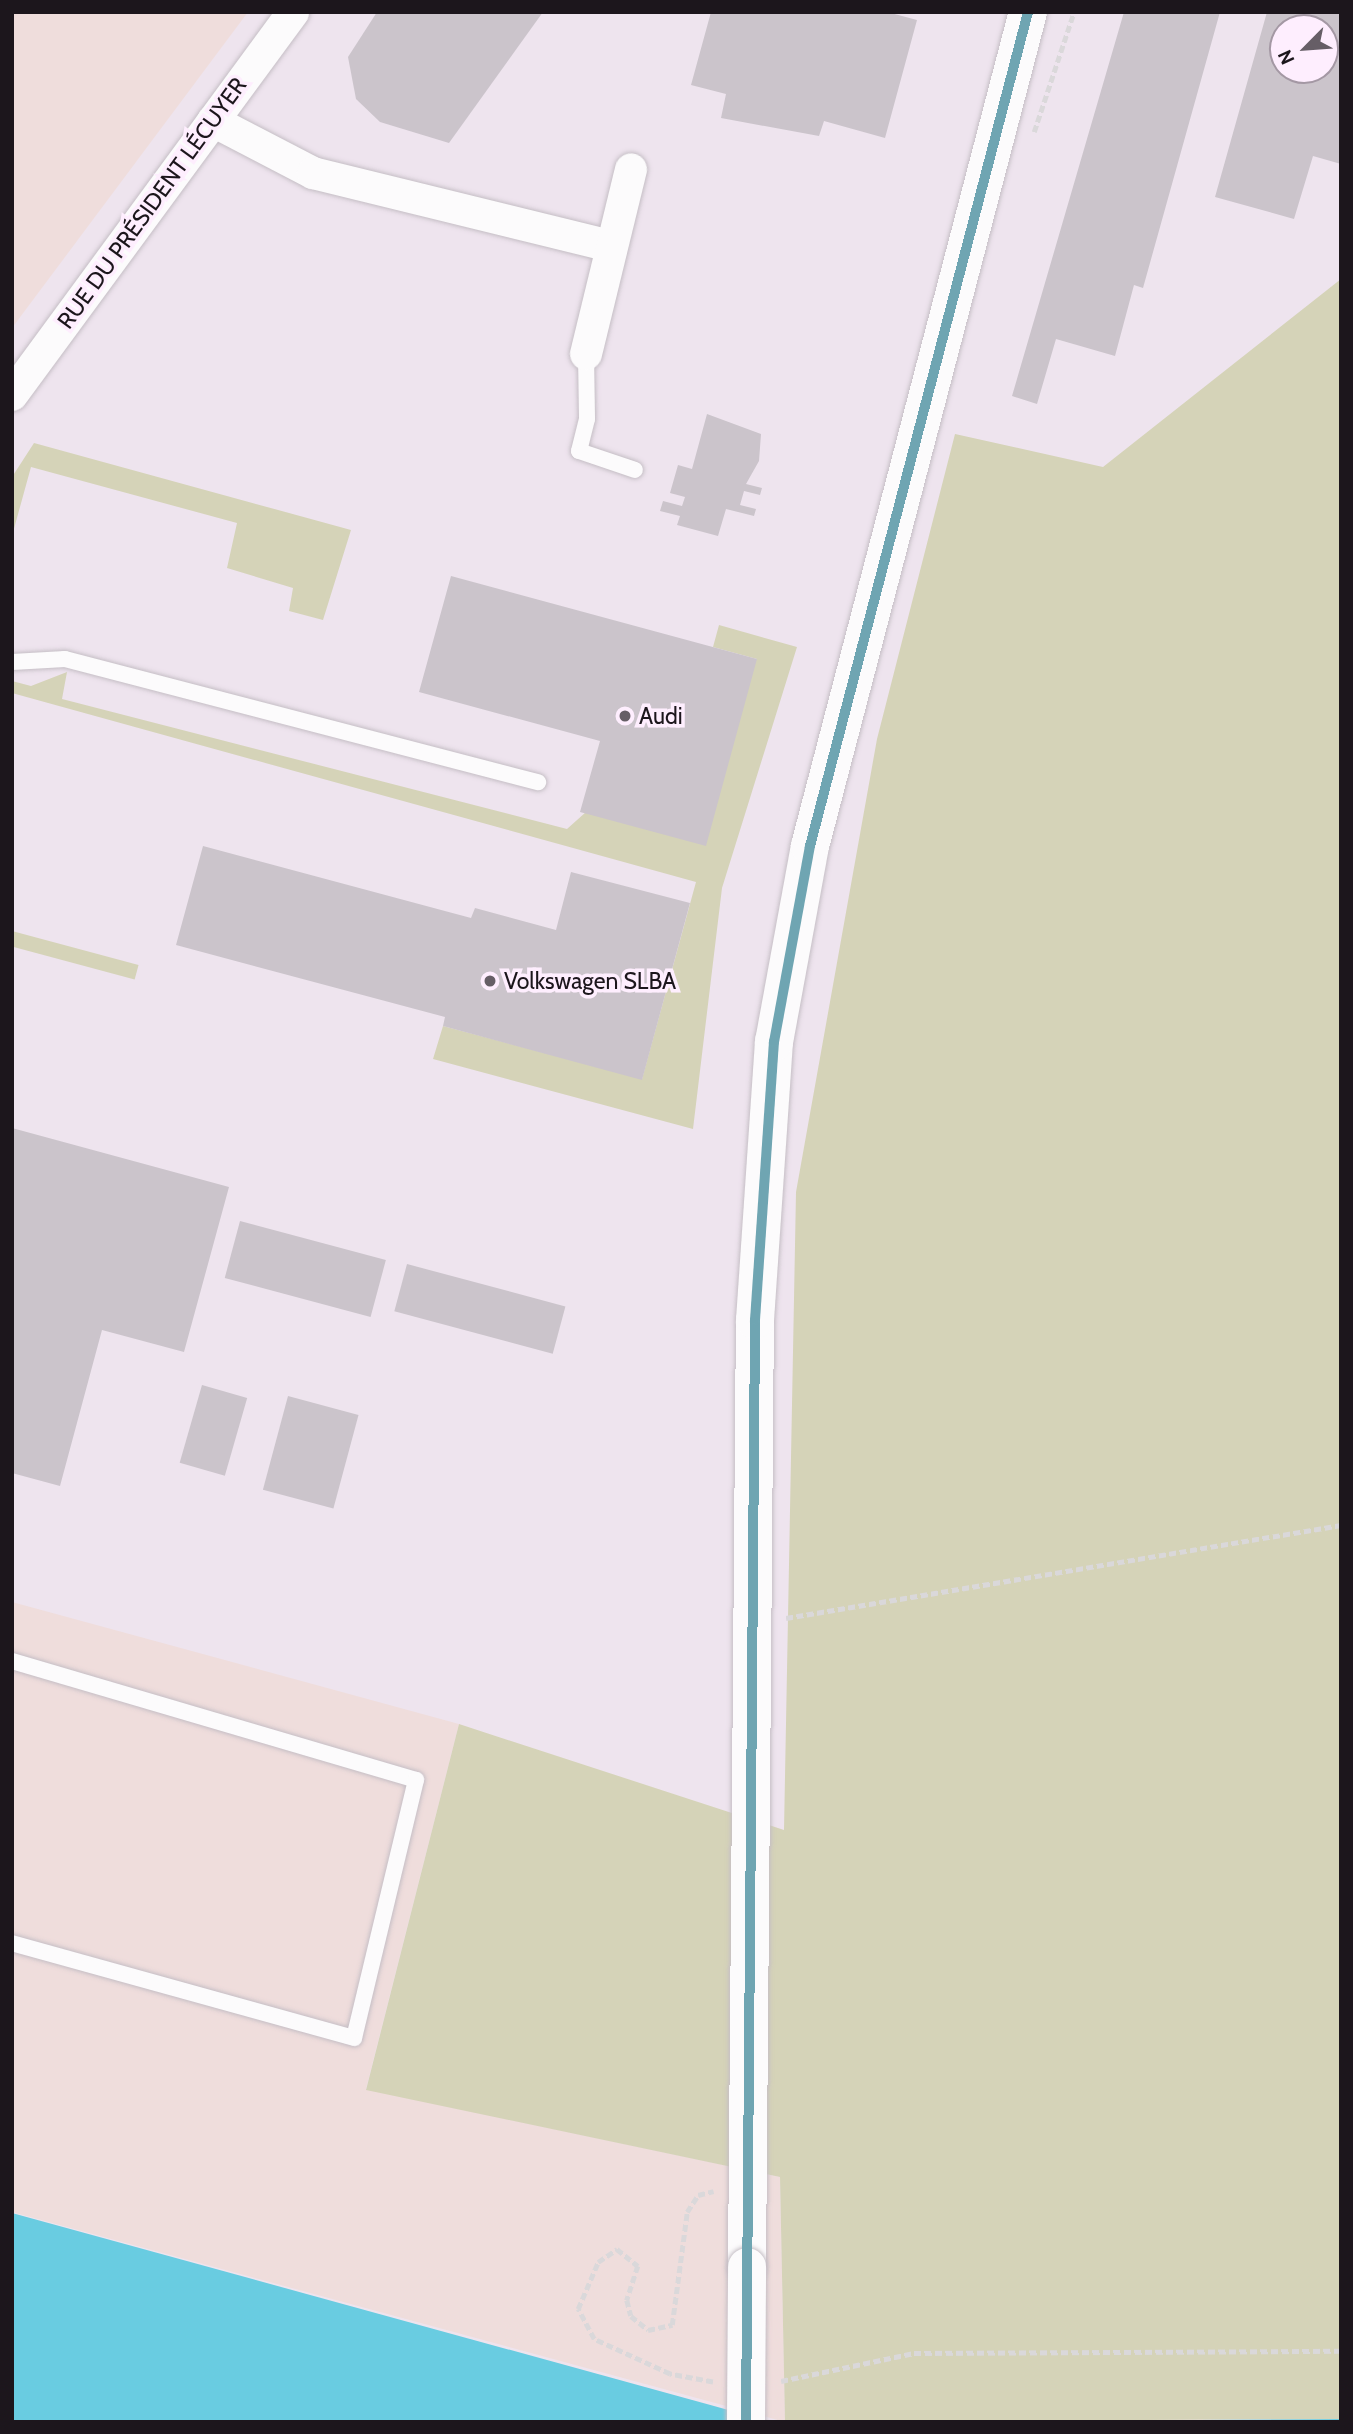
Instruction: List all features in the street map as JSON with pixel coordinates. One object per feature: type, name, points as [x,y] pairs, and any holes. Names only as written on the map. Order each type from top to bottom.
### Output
[{"type":"street","name":"RUE DU PRÉSIDENT LÉCUYER","points":[[12,395],[293,12]]},
{"type":"street","points":[[746,2422],[753,1624],[760,1208],[788,947],[853,670],[1028,12]]},
{"type":"street","points":[[213,121],[313,173],[611,246]]},
{"type":"street","points":[[586,354],[631,169]]},
{"type":"lane","points":[[586,354],[587,419],[579,451],[635,470]]},
{"type":"lane","points":[[12,662],[65,659],[538,782]]},
{"type":"lane","points":[[12,1661],[416,1780],[354,2038],[12,1943]]},
{"type":"path","points":[[753,1624],[1341,1525]]},
{"type":"path","points":[[717,2382],[670,2374],[594,2339],[578,2309],[603,2254],[625,2250],[638,2266],[627,2300],[631,2316],[648,2330],[672,2325],[687,2212],[706,2191],[729,2192]]},
{"type":"path","points":[[769,2382],[914,2353],[1341,2351]]},
{"type":"shaded area","points":[[12,12],[248,12],[12,328]]},
{"type":"shaded area","points":[[1341,279],[1341,2419],[785,2422],[780,2177],[366,2090],[459,1724],[784,1830],[796,1192],[877,739],[955,434],[1103,467]]},
{"type":"shaded area","points":[[34,443],[351,530],[323,620],[289,611],[293,588],[227,568],[237,523],[31,467],[12,536],[12,477]]},
{"type":"shaded area","points":[[719,625],[797,647],[722,888],[693,1129],[433,1059],[443,1026],[642,1079],[696,882],[12,693],[12,681],[31,686],[67,672],[62,699],[567,829],[757,659],[713,647]]},
{"type":"shaded area","points":[[12,931],[139,965],[135,979],[12,947]]},
{"type":"shaded area","points":[[12,1602],[459,1724],[366,2089],[780,2177],[785,2422],[12,2212]]},
{"type":"water","points":[[12,2213],[714,2406],[771,2422],[12,2422]]},
{"type":"water","points":[[1341,2419],[1341,2422],[920,2422]]},
{"type":"building","points":[[377,12],[543,12],[449,143],[380,122],[356,99],[348,57]]},
{"type":"building","points":[[711,12],[887,12],[917,20],[885,138],[824,121],[819,136],[721,118],[726,94],[691,85]]},
{"type":"building","points":[[1124,12],[1220,12],[1143,288],[1134,285],[1115,356],[1056,339],[1037,404],[1012,396]]},
{"type":"building","points":[[1267,12],[1341,12],[1341,164],[1313,156],[1294,219],[1215,197]]},
{"type":"building","points":[[707,414],[761,434],[759,461],[746,484],[762,488],[760,495],[744,491],[740,505],[756,509],[754,516],[726,509],[718,536],[677,525],[680,516],[660,511],[663,501],[682,506],[685,497],[670,493],[678,465],[692,469]]},
{"type":"building","name":"Audi","points":[[451,576],[757,659],[706,846],[580,812],[600,741],[419,692]]},
{"type":"building","name":"Volkswagen SLBA","points":[[203,846],[471,918],[475,908],[556,930],[571,872],[690,903],[642,1080],[443,1026],[445,1017],[176,945]]},
{"type":"building","points":[[12,1128],[229,1187],[184,1352],[102,1330],[60,1486],[12,1473]]},
{"type":"building","points":[[240,1221],[386,1260],[371,1317],[225,1278]]},
{"type":"building","points":[[407,1264],[565,1306],[553,1354],[394,1311]]},
{"type":"building","points":[[202,1385],[247,1398],[225,1476],[180,1463]]},
{"type":"building","points":[[288,1396],[359,1415],[333,1509],[263,1490]]},
{"type":"transit line","points":[[746,2422],[755,1320],[774,1042],[810,846],[1028,12]]},
{"type":"place","name":"Audi","points":[[625,716]]},
{"type":"place","name":"Volkswagen SLBA","points":[[490,981]]}]
